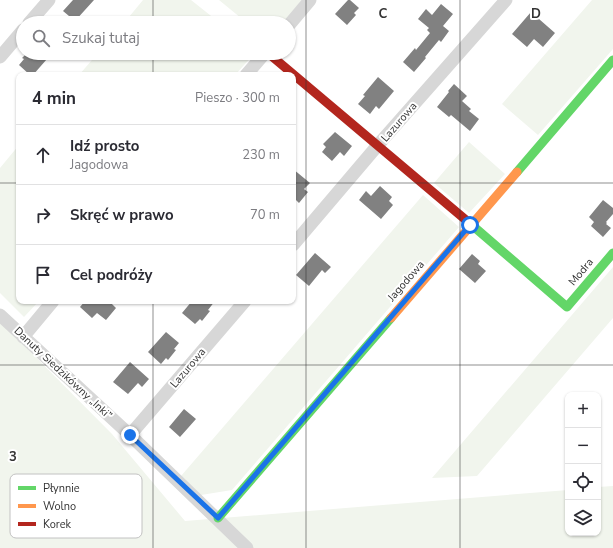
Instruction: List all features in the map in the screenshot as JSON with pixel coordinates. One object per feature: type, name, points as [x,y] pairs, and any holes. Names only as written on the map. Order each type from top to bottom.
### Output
[{"type":"street","points":[[35,16],[49,0]]},
{"type":"street","points":[[296,17],[310,0]]},
{"type":"street","name":"Lazurowa","points":[[296,241],[378,145],[506,0]]},
{"type":"street","points":[[0,57],[16,38]]},
{"type":"street","points":[[249,72],[259,60]]},
{"type":"street","points":[[276,60],[291,72]]},
{"type":"street","name":"Jagodowa","points":[[218,518],[613,60]]},
{"type":"street","points":[[296,76],[470,225]]},
{"type":"street","name":"Modra","points":[[470,225],[567,307],[613,253]]},
{"type":"street","points":[[23,337],[50,304]]},
{"type":"street","name":"Lazurowa","points":[[130,435],[242,304]]},
{"type":"street","name":"Danuty Siedzikówny „Inki”","points":[[0,315],[218,518],[247,548]]},
{"type":"shaded area","points":[[143,0],[191,0],[211,16],[130,16]]},
{"type":"shaded area","points":[[219,0],[302,0],[289,16],[238,16]]},
{"type":"shaded area","points":[[592,0],[613,0],[613,49],[538,135],[502,104]]},
{"type":"shaded area","points":[[92,60],[249,60],[238,72],[82,72]]},
{"type":"shaded area","points":[[469,142],[505,174],[469,213],[434,183]]},
{"type":"shaded area","points":[[16,149],[16,304],[36,304],[24,317],[0,293],[0,168]]},
{"type":"shaded area","points":[[423,195],[459,227],[232,490],[201,495],[181,476]]},
{"type":"shaded area","points":[[613,267],[613,318],[477,476],[432,478]]},
{"type":"shaded area","points":[[0,321],[112,434],[185,521],[565,490],[565,536],[601,536],[601,487],[613,486],[613,548],[0,548]]},
{"type":"building","points":[[73,0],[94,0],[80,16],[69,16],[63,11]]},
{"type":"building","points":[[348,0],[359,8],[354,13],[356,15],[347,25],[335,14]]},
{"type":"building","points":[[441,4],[453,14],[443,26],[449,31],[441,42],[439,40],[414,72],[403,62],[415,48],[416,50],[430,33],[427,30],[429,28],[418,19],[426,9],[432,15]]},
{"type":"building","points":[[531,12],[555,33],[543,47],[534,39],[527,47],[512,34]]},
{"type":"building","points":[[23,60],[46,60],[36,72],[27,72],[19,65]]},
{"type":"building","points":[[378,77],[394,91],[379,109],[376,106],[370,114],[358,104],[365,96],[363,95]]},
{"type":"building","points":[[454,84],[467,96],[462,101],[471,109],[469,111],[479,119],[470,131],[451,115],[449,117],[437,107]]},
{"type":"building","points":[[335,132],[352,146],[344,156],[340,152],[332,161],[322,152],[326,147],[323,144]]},
{"type":"building","points":[[296,171],[310,183],[304,189],[308,192],[299,203],[296,200]]},
{"type":"building","points":[[380,186],[392,197],[389,201],[393,205],[381,219],[359,200],[366,191],[371,196]]},
{"type":"building","points":[[603,200],[613,208],[613,214],[606,222],[606,224],[611,228],[603,237],[591,226],[594,222],[589,217]]},
{"type":"building","points":[[315,253],[331,267],[325,273],[322,270],[309,286],[296,275]]},
{"type":"building","points":[[472,254],[480,261],[478,264],[486,271],[475,283],[459,269]]},
{"type":"building","points":[[82,304],[112,304],[116,308],[106,320],[97,313],[92,318],[80,307]]},
{"type":"building","points":[[190,304],[213,304],[208,310],[210,311],[202,321],[200,319],[195,324],[182,313]]},
{"type":"building","points":[[166,332],[179,343],[174,349],[176,350],[168,360],[166,358],[161,364],[148,352]]},
{"type":"building","points":[[130,362],[149,379],[142,387],[138,383],[128,394],[113,382]]},
{"type":"building","points":[[184,409],[196,419],[180,437],[169,427]]},
{"type":"traffic: fast","points":[[517,172],[613,60]]},
{"type":"traffic: fast","points":[[473,226],[567,307],[613,253]]},
{"type":"traffic: fast","points":[[218,518],[391,318]]},
{"type":"traffic: slow","points":[[391,318],[517,172]]},
{"type":"traffic: jam","points":[[276,60],[291,72]]},
{"type":"traffic: jam","points":[[296,77],[473,226]]},
{"type":"route","points":[[130,435],[218,518],[470,225]]}]
